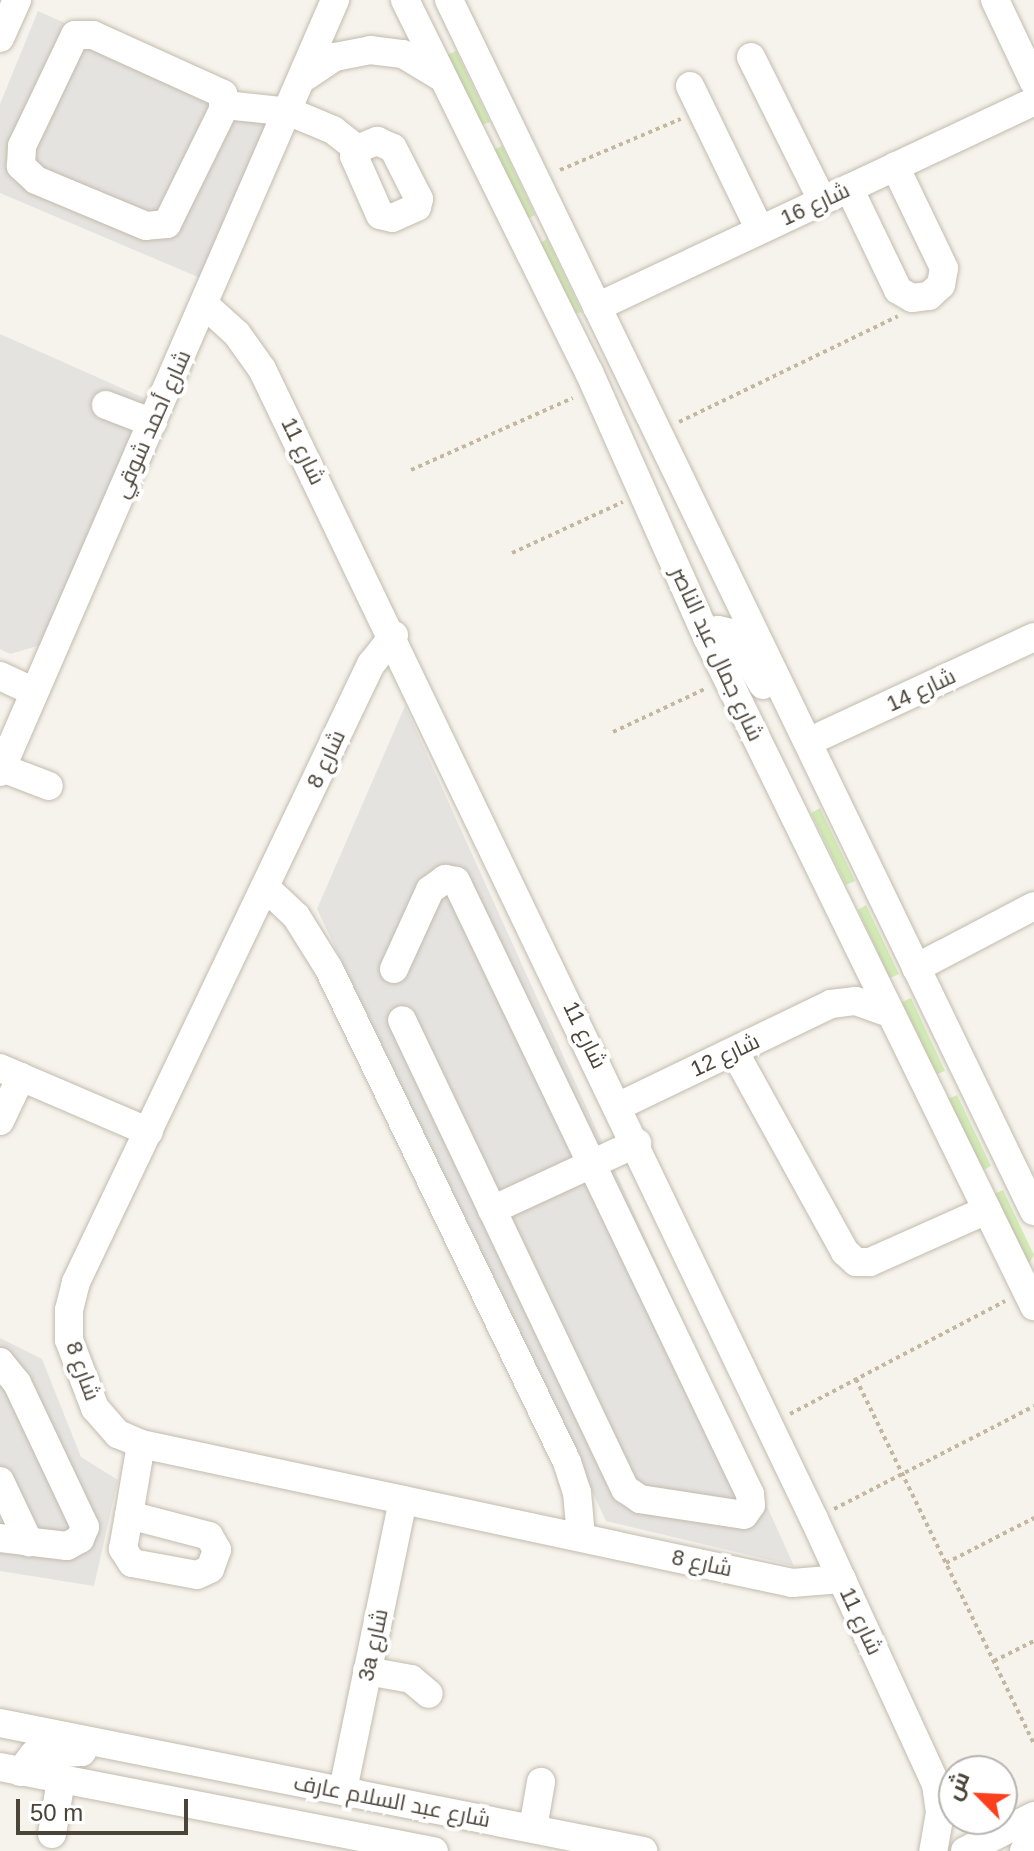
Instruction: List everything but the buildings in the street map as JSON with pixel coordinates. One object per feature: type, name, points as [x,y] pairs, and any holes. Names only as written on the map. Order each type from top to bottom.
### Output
[{"type":"street","name":"شارع أحمد شوقي","points":[[1,770],[290,112],[335,0]]},
{"type":"street","name":"شارع جمال عبد الناصر","points":[[405,0],[593,380],[707,637],[1030,1298]]},
{"type":"street","name":"شارع جمال عبد الناصر","points":[[449,0],[916,968],[1026,1175],[1034,1211]]},
{"type":"street","points":[[995,0],[1034,82]]},
{"type":"street","points":[[81,33],[215,86],[225,105],[176,213],[160,227],[146,226],[36,180],[21,166],[19,153],[67,44],[81,33]]},
{"type":"street","points":[[305,77],[335,57],[370,50],[403,54],[441,77]]},
{"type":"street","points":[[751,57],[822,200]]},
{"type":"street","points":[[696,98],[760,230]]},
{"type":"street","name":"شارع 16","points":[[597,307],[1034,101]]},
{"type":"street","points":[[225,105],[290,112],[333,130],[357,149]]},
{"type":"street","points":[[849,188],[904,295],[921,299],[936,291],[944,268],[895,166]]},
{"type":"street","name":"شارع 11","points":[[205,305],[237,334],[262,369],[394,635],[938,1778]]},
{"type":"street","points":[[593,380],[611,394],[653,478],[672,476],[675,464]]},
{"type":"street","points":[[106,405],[153,423]]},
{"type":"street","points":[[707,637],[718,630],[731,633],[766,688],[787,699]]},
{"type":"street","name":"شارع 8","points":[[394,635],[371,664],[76,1282],[68,1325],[73,1355],[95,1408],[118,1434],[141,1444],[792,1583],[842,1579]]},
{"type":"street","name":"شارع 14","points":[[808,742],[1034,637]]},
{"type":"street","points":[[0,676],[35,692]]},
{"type":"street","points":[[1,770],[49,786]]},
{"type":"street","points":[[394,969],[430,890],[445,879],[456,881],[750,1494],[751,1505],[744,1515],[640,1499],[625,1489],[402,1020]]},
{"type":"street","points":[[265,887],[296,916],[329,969],[567,1462],[577,1492],[581,1537]]},
{"type":"street","points":[[916,968],[1034,906]]},
{"type":"street","points":[[831,1004],[853,970],[857,942]]},
{"type":"street","name":"شارع 12","points":[[619,1106],[831,1004],[868,1003],[891,1014]]},
{"type":"street","points":[[734,1051],[845,1252],[856,1262],[870,1262],[987,1210]]},
{"type":"street","points":[[0,1121],[10,1073],[149,1132]]},
{"type":"street","points":[[492,1210],[637,1143]]},
{"type":"street","points":[[0,1362],[17,1383],[85,1520],[84,1533],[74,1544],[0,1538]]},
{"type":"street","points":[[129,1515],[141,1444]]},
{"type":"street","points":[[0,1481],[29,1542]]},
{"type":"street","name":"3a شارع","points":[[343,1790],[403,1500]]},
{"type":"street","points":[[367,1671],[411,1679],[429,1694]]},
{"type":"street","name":"شارع عبد السلام عارف","points":[[0,1723],[97,1745],[343,1790],[643,1851]]},
{"type":"street","points":[[10,1770],[34,1754],[81,1753],[97,1745]]},
{"type":"street","name":"شارع عبد السلام عارف","points":[[10,1770],[348,1843],[434,1851]]},
{"type":"street","points":[[52,1834],[61,1780]]},
{"type":"street","points":[[533,1828],[541,1782]]},
{"type":"street","points":[[1015,1840],[1034,1816]]},
{"type":"street","name":"شارع 11","points":[[933,1851],[938,1824]]},
{"type":"street","points":[[965,1851],[1015,1840],[1034,1845]]},
{"type":"path","points":[[536,181],[696,98]]},
{"type":"path","points":[[659,432],[890,323],[902,311],[904,295]]},
{"type":"path","points":[[411,470],[593,380]]},
{"type":"path","points":[[512,553],[643,493]]},
{"type":"path","points":[[613,732],[727,678]]},
{"type":"path","points":[[770,1425],[856,1379],[1030,1298]]},
{"type":"path","points":[[856,1379],[1034,1744]]},
{"type":"path","points":[[814,1519],[1034,1406]]},
{"type":"path","points":[[946,1563],[1034,1518]]},
{"type":"path","points":[[994,1661],[1034,1641]]},
{"type":"green space","points":[[456,51],[490,122],[481,125],[447,55]]},
{"type":"green space","points":[[502,146],[535,215],[526,219],[493,150]]},
{"type":"green space","points":[[547,239],[582,312],[575,314],[538,244]]},
{"type":"green space","points":[[820,808],[855,881],[846,885],[811,813]]},
{"type":"green space","points":[[866,905],[899,974],[890,978],[858,910]]},
{"type":"green space","points":[[911,998],[945,1071],[937,1074],[902,1002]]},
{"type":"green space","points":[[957,1095],[991,1166],[983,1170],[948,1099]]},
{"type":"green space","points":[[1003,1190],[1034,1255],[1028,1265],[994,1194]]},
{"type":"shaded area","points":[[38,11],[279,119],[205,280],[0,193],[0,104]]},
{"type":"shaded area","points":[[0,334],[153,402],[41,645],[10,654],[0,649]]},
{"type":"shaded area","points":[[405,706],[794,1566],[606,1521],[317,909]]},
{"type":"shaded area","points":[[0,1338],[42,1359],[81,1457],[118,1480],[94,1586],[0,1571]]}]
